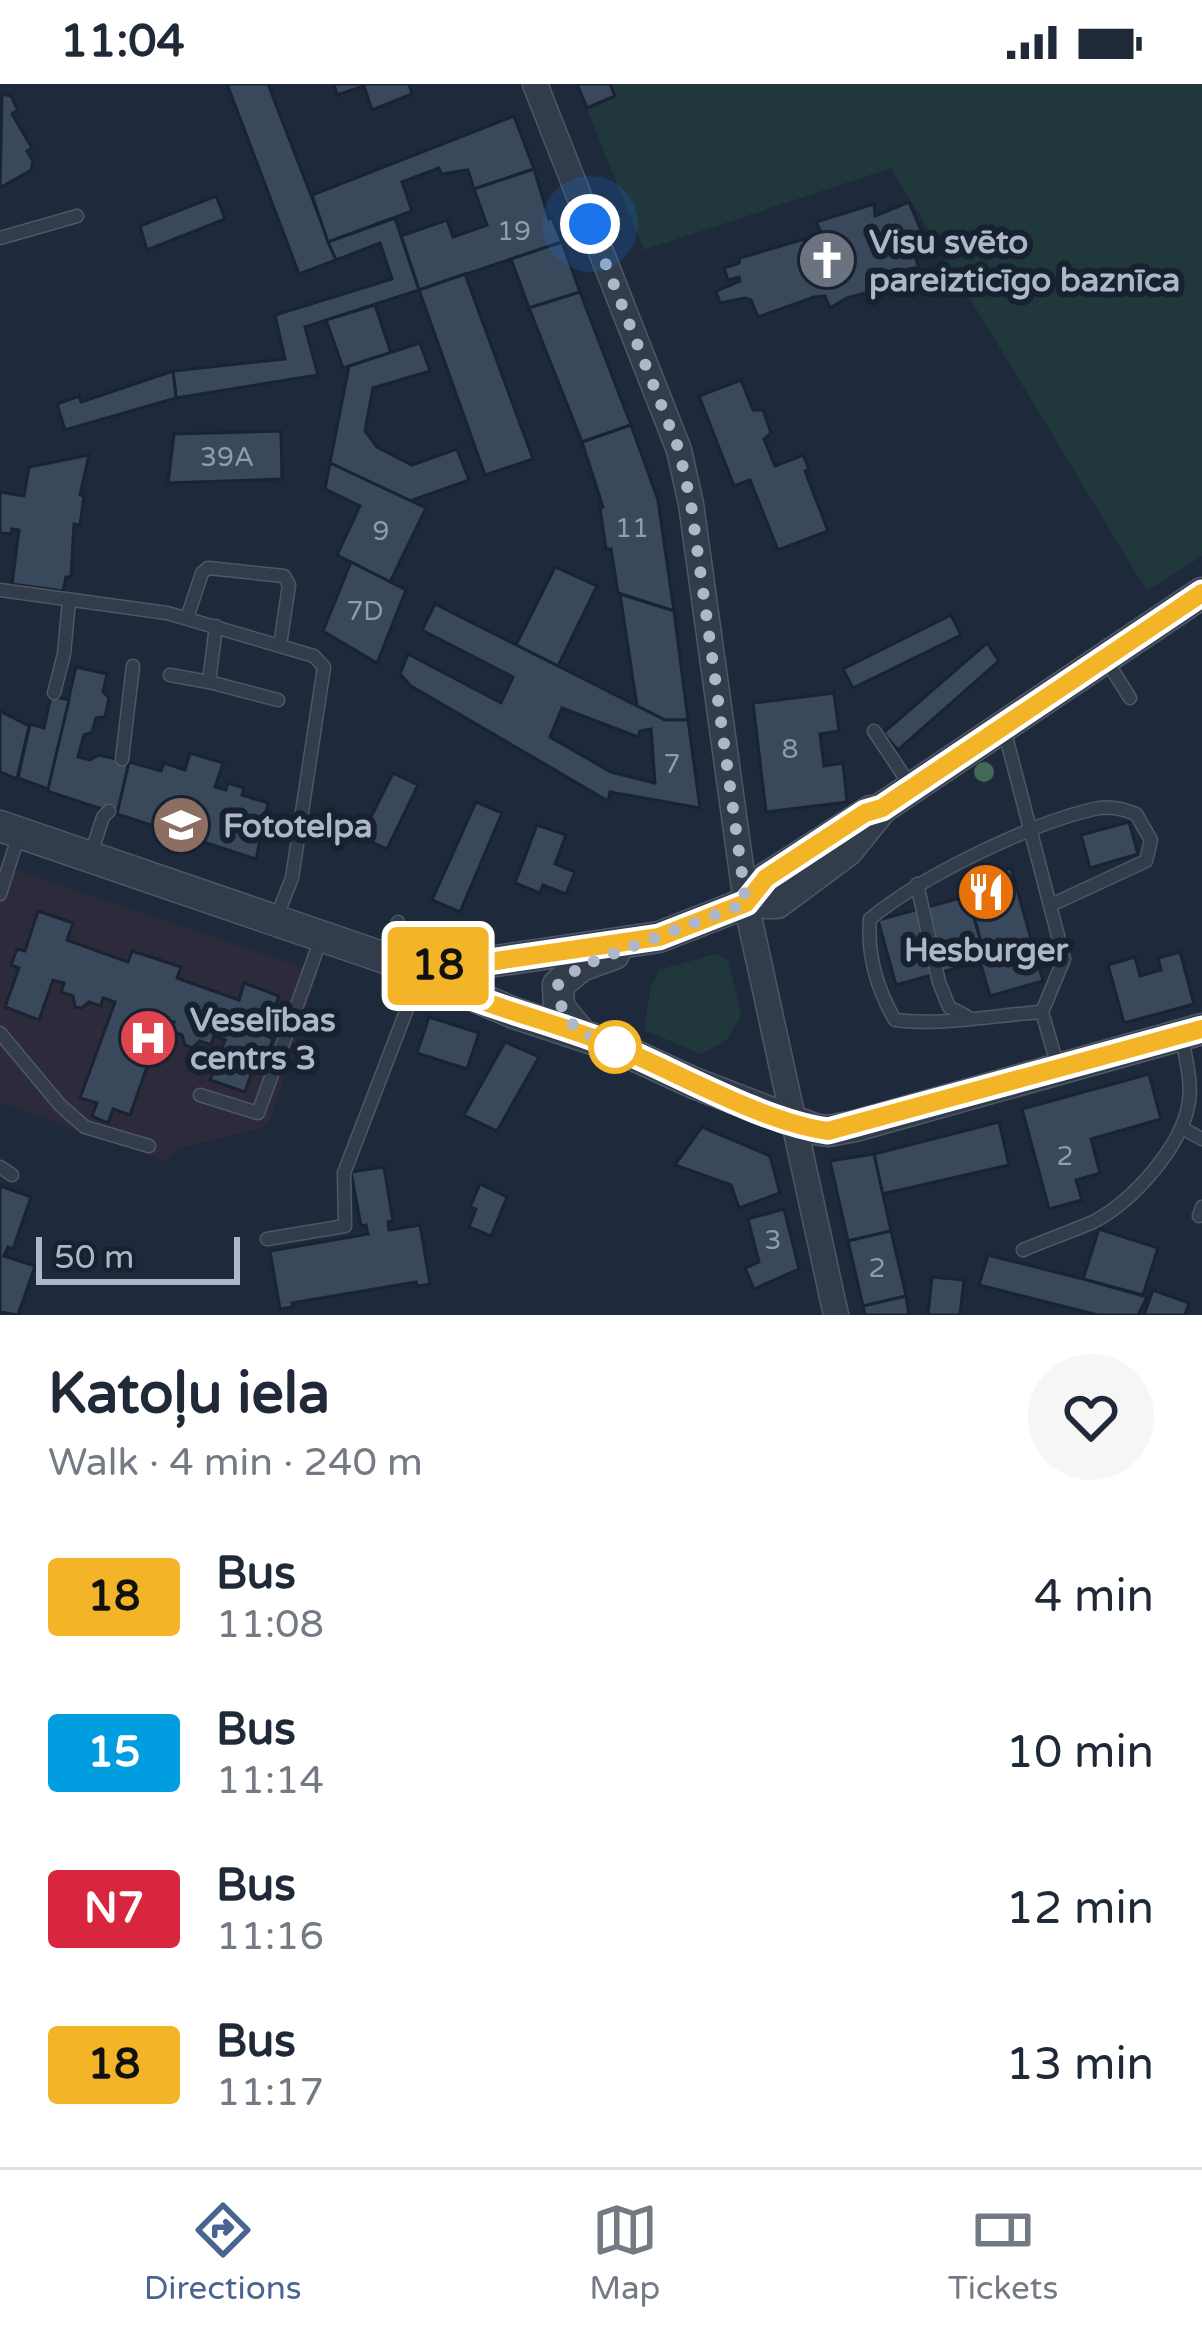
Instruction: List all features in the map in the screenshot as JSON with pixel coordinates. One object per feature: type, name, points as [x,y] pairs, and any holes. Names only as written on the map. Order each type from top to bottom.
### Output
[{"type":"street","points":[[535,84],[679,450],[691,504],[746,903],[836,1315]]},
{"type":"street","points":[[580,1034],[559,1007],[558,985],[581,966],[746,903],[766,878],[865,813],[882,808],[1202,593]]},
{"type":"street","points":[[10,829],[322,935],[514,1013],[580,1034],[792,1123],[828,1131],[1192,1031]]},
{"type":"street","points":[[406,967],[489,962],[659,937]]},
{"type":"lane","points":[[0,238],[77,216]]},
{"type":"lane","points":[[187,618],[208,568],[284,576],[289,585],[280,645]]},
{"type":"lane","points":[[0,590],[187,618],[314,656],[324,667],[292,878],[276,919]]},
{"type":"lane","points":[[54,693],[69,601]]},
{"type":"lane","points":[[209,682],[216,626]]},
{"type":"lane","points":[[1105,658],[1130,698]]},
{"type":"lane","points":[[122,759],[133,666]]},
{"type":"lane","points":[[170,675],[278,700]]},
{"type":"lane","points":[[1004,726],[1064,959],[1042,1012],[1058,1068]]},
{"type":"lane","points":[[874,731],[912,788]]},
{"type":"lane","points":[[1042,1012],[966,1016],[925,1024],[895,1020],[881,997],[868,942],[870,919],[916,884],[1034,831],[1103,807],[1136,814],[1151,840],[1146,861],[1051,905]]},
{"type":"lane","points":[[90,857],[109,811]]},
{"type":"lane","points":[[0,894],[10,829]]},
{"type":"lane","points":[[916,884],[939,982],[950,1007],[966,1016]]},
{"type":"lane","points":[[267,1239],[345,1226],[344,1173],[407,1009],[398,922]]},
{"type":"lane","points":[[200,1095],[258,1113],[322,935]]},
{"type":"lane","points":[[1023,1250],[1096,1220],[1125,1200],[1182,1128],[1190,1100],[1192,1031]]},
{"type":"lane","points":[[0,1034],[60,1105],[85,1127],[149,1146]]},
{"type":"lane","points":[[1182,1128],[1202,1139]]},
{"type":"shaded area","name":"Veselības centrs 3","points":[[0,864],[318,973],[270,1120],[262,1128],[176,1149],[167,1161],[0,1103]]},
{"type":"green space","points":[[577,84],[1202,84],[1202,556],[1147,591],[891,168],[644,250]]},
{"type":"green space","points":[[715,954],[728,960],[741,1015],[727,1039],[702,1054],[644,1030],[651,987],[659,970]]},
{"type":"building","points":[[227,84],[268,84],[336,260],[299,274]]},
{"type":"building","points":[[334,84],[409,84],[412,94],[372,110],[364,86],[337,95]]},
{"type":"building","points":[[577,84],[610,84],[615,96],[587,108]]},
{"type":"building","points":[[2,94],[11,96],[18,110],[12,114],[32,148],[27,151],[33,161],[31,170],[0,188]]},
{"type":"building","points":[[514,116],[534,169],[474,189],[468,170],[441,174],[439,168],[402,182],[412,211],[328,242],[312,195]]},
{"type":"building","points":[[534,169],[549,219],[562,242],[419,290],[401,236],[447,220],[453,237],[487,225],[474,189]]},
{"type":"building","points":[[216,196],[225,219],[147,250],[140,226]]},
{"type":"building","name":"Visu svēto pareizticīgo baznīca","points":[[909,202],[923,235],[913,253],[919,267],[893,272],[899,284],[847,298],[830,308],[825,296],[814,297],[758,317],[751,300],[720,303],[716,291],[740,281],[739,277],[728,280],[724,268],[739,263],[740,258],[822,234],[816,222],[822,220],[874,204],[875,216]]},
{"type":"building","points":[[395,218],[419,290],[305,327],[318,375],[176,398],[173,371],[285,359],[275,315],[392,279],[380,243],[336,260],[328,242]]},
{"type":"building","points":[[562,242],[580,292],[529,308],[511,259]]},
{"type":"building","points":[[465,274],[533,459],[485,475],[419,290]]},
{"type":"building","points":[[580,292],[631,425],[582,442],[529,308]]},
{"type":"building","points":[[375,305],[391,353],[343,368],[326,320]]},
{"type":"building","points":[[420,343],[430,371],[373,388],[365,431],[377,447],[412,465],[457,449],[469,480],[410,501],[330,463],[349,366]]},
{"type":"building","points":[[173,371],[176,398],[65,430],[57,404],[79,396],[81,402]]},
{"type":"building","points":[[741,380],[753,410],[763,410],[771,433],[764,439],[775,466],[803,455],[828,531],[778,550],[750,480],[734,486],[699,396]]},
{"type":"building","points":[[631,425],[658,500],[674,611],[618,593],[611,549],[606,549],[603,507],[582,442]]},
{"type":"building","points":[[281,431],[282,479],[168,483],[174,434]]},
{"type":"building","points":[[89,455],[80,495],[84,496],[80,525],[74,524],[71,577],[66,577],[63,591],[12,584],[19,530],[0,533],[0,492],[24,496],[29,467]]},
{"type":"building","points":[[330,463],[426,508],[390,582],[337,555],[360,506],[325,489]]},
{"type":"building","points":[[351,562],[406,590],[377,663],[323,631]]},
{"type":"building","points":[[555,567],[597,586],[558,666],[516,645]]},
{"type":"building","points":[[620,594],[674,611],[688,720],[665,720],[637,706]]},
{"type":"building","points":[[435,604],[665,720],[688,720],[700,808],[610,792],[608,801],[411,686],[400,674],[408,654],[501,703],[513,677],[422,630]],"holes":[[[562,708],[638,737],[640,731],[651,729],[655,783],[611,772],[550,737]]]},
{"type":"building","points":[[951,615],[961,635],[853,688],[843,669]]},
{"type":"building","points":[[987,643],[999,661],[898,750],[883,733]]},
{"type":"building","points":[[76,667],[107,674],[105,717],[96,718],[92,732],[84,735],[78,757],[90,760],[99,755],[129,762],[117,814],[47,791]]},
{"type":"building","points":[[834,693],[839,731],[820,734],[824,766],[843,763],[847,802],[766,812],[753,703]]},
{"type":"building","points":[[51,696],[69,700],[48,789],[18,778],[30,724],[44,728]]},
{"type":"building","points":[[0,711],[29,726],[17,779],[0,772]]},
{"type":"building","points":[[190,753],[223,763],[215,787],[226,790],[228,783],[244,788],[242,795],[268,803],[256,859],[117,814],[129,762],[161,771],[164,763],[185,770]]},
{"type":"building","points":[[393,773],[418,785],[387,849],[361,837]]},
{"type":"building","points":[[476,802],[502,813],[460,912],[432,900]]},
{"type":"building","points":[[1129,822],[1138,854],[1090,868],[1081,835]]},
{"type":"building","points":[[537,825],[566,835],[555,864],[575,872],[566,894],[543,885],[540,893],[515,883]]},
{"type":"building","points":[[1011,868],[1043,981],[990,996],[980,962],[986,960],[968,896],[961,897],[957,883]]},
{"type":"building","points":[[968,896],[986,960],[896,985],[878,920]]},
{"type":"building","points":[[38,911],[73,923],[67,940],[128,962],[132,951],[181,967],[177,978],[239,1000],[244,983],[279,996],[265,1035],[273,1039],[267,1055],[259,1052],[245,1092],[210,1080],[225,1040],[214,1036],[211,1045],[200,1041],[192,1048],[185,1045],[182,1035],[171,1031],[174,1022],[164,1019],[130,1115],[113,1109],[108,1123],[92,1116],[97,1103],[80,1098],[115,1002],[103,998],[101,1006],[89,1002],[75,1007],[73,996],[61,992],[64,983],[53,980],[39,1020],[5,1007],[19,968],[11,965],[17,949],[25,951]]},
{"type":"building","points":[[1180,952],[1194,1004],[1124,1023],[1108,965],[1135,957],[1140,976],[1161,970],[1158,958]]},
{"type":"building","points":[[429,1017],[479,1033],[467,1069],[417,1053]]},
{"type":"building","points":[[505,1042],[539,1057],[497,1131],[464,1115]]},
{"type":"building","points":[[1149,1074],[1161,1119],[1091,1139],[1100,1173],[1076,1180],[1082,1200],[1049,1209],[1022,1109]]},
{"type":"building","points":[[999,1122],[1009,1165],[882,1194],[874,1154]]},
{"type":"building","points":[[702,1127],[770,1156],[780,1193],[739,1208],[731,1185],[675,1165]]},
{"type":"building","points":[[874,1154],[891,1231],[848,1241],[830,1161]]},
{"type":"building","points":[[384,1167],[393,1221],[388,1222],[389,1230],[420,1225],[430,1284],[417,1286],[416,1282],[280,1309],[270,1251],[368,1234],[366,1225],[361,1226],[351,1172]]},
{"type":"building","points":[[480,1184],[507,1197],[491,1236],[469,1227],[476,1209],[470,1207]]},
{"type":"building","points":[[0,1186],[31,1197],[13,1249],[8,1247],[4,1256],[35,1266],[18,1315],[0,1312]]},
{"type":"building","points":[[784,1209],[799,1269],[754,1289],[745,1268],[759,1262],[748,1219]]},
{"type":"building","points":[[1099,1229],[1158,1248],[1143,1295],[1083,1279]]},
{"type":"building","points":[[891,1231],[906,1296],[863,1306],[848,1241]]},
{"type":"building","points":[[988,1255],[1147,1297],[1138,1315],[1098,1315],[979,1285]]},
{"type":"building","points":[[932,1277],[964,1280],[960,1315],[928,1315]]},
{"type":"building","points":[[1153,1290],[1189,1303],[1185,1315],[1144,1315]]},
{"type":"building","points":[[906,1296],[909,1315],[865,1315],[863,1306]]},
{"type":"bus line","name":"18","points":[[1202,593],[882,808],[865,813],[766,878],[746,903],[659,937],[489,962],[408,967],[514,1013],[614,1046],[792,1123],[828,1131],[1202,1029]]},
{"type":"place","name":"Visu svēto pareizticīgo baznīca","points":[[827,260]]},
{"type":"place","name":"Fototelpa","points":[[181,825]]},
{"type":"place","name":"Hesburger","points":[[986,892]]},
{"type":"place","name":"Veselības centrs 3","points":[[148,1038]]},
{"type":"route","points":[[590,224],[679,450],[691,504],[746,903],[581,966],[558,985],[559,1007],[580,1034],[615,1047]]}]
